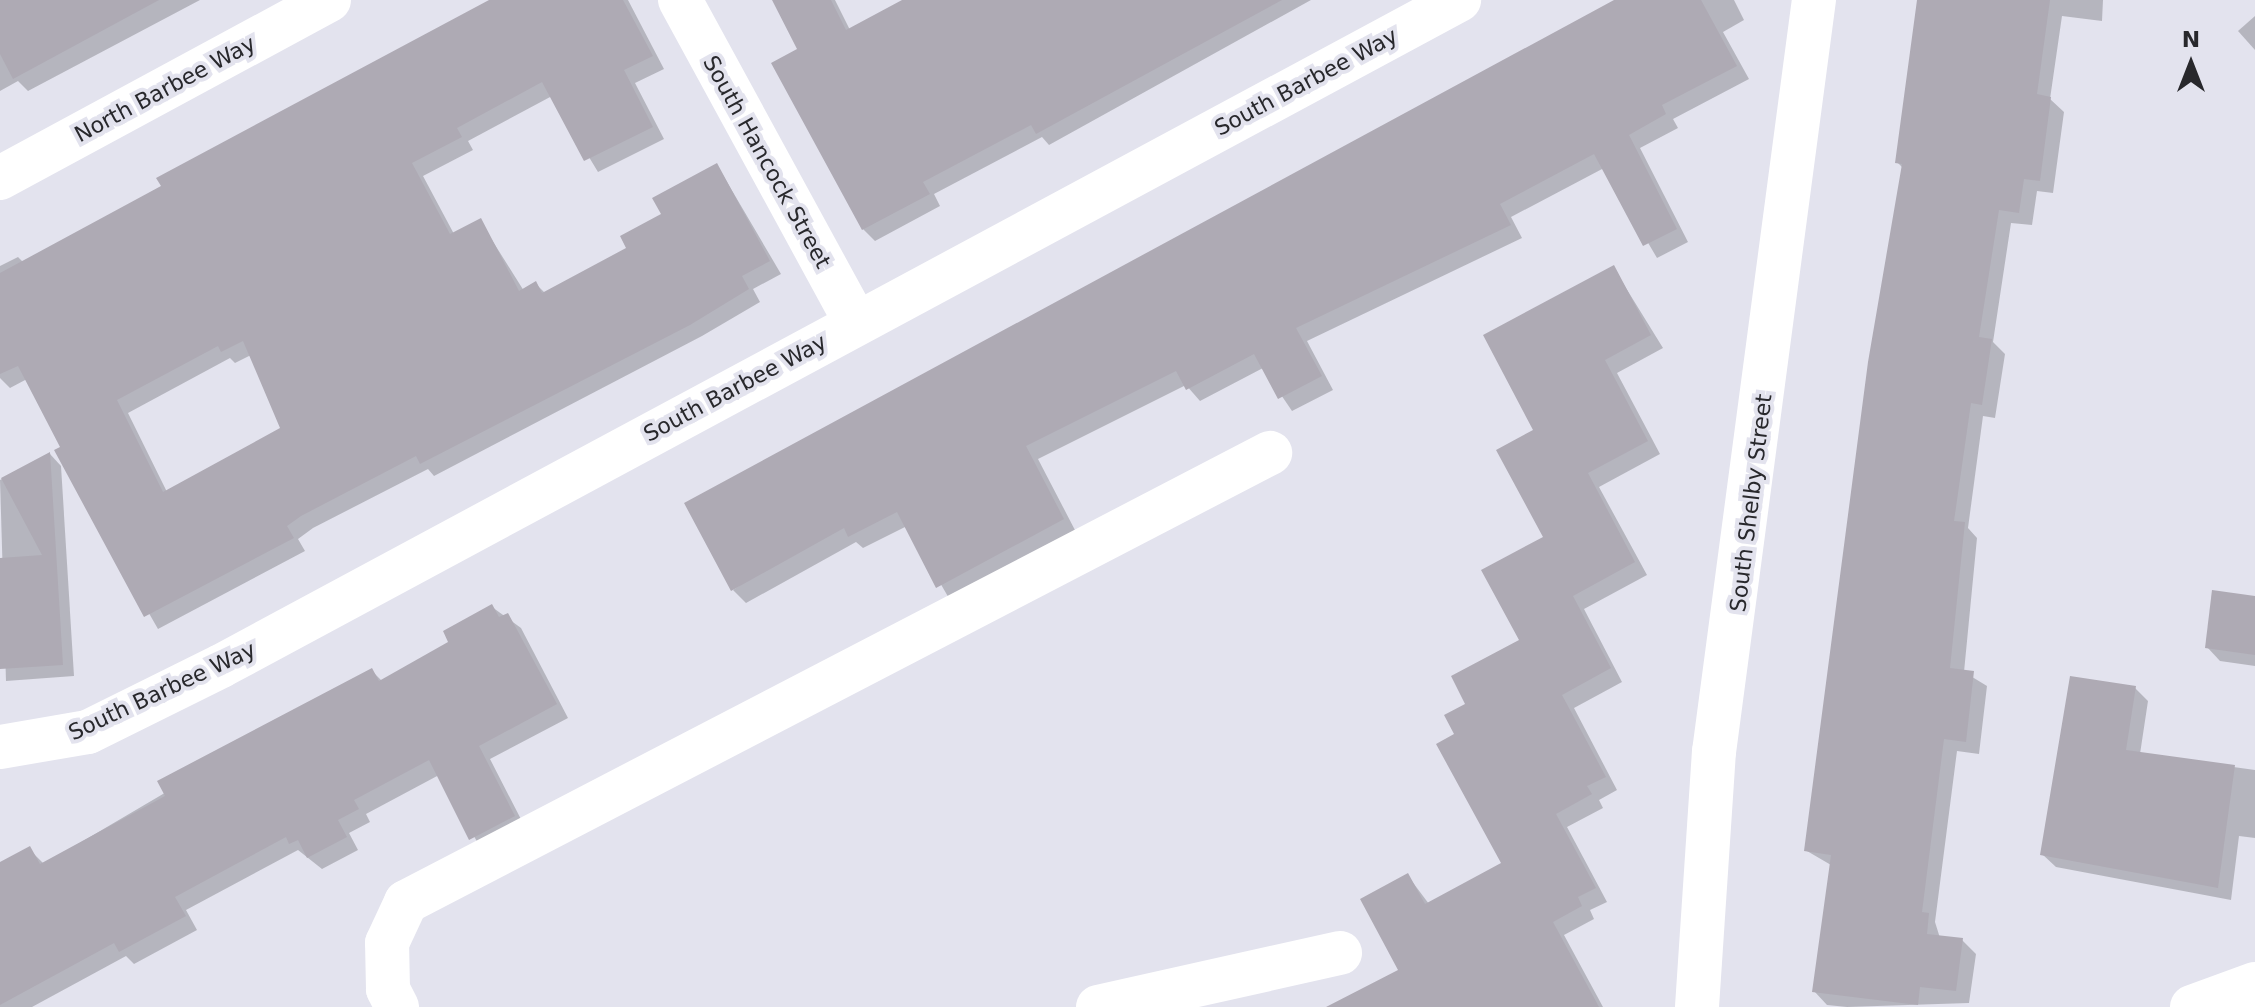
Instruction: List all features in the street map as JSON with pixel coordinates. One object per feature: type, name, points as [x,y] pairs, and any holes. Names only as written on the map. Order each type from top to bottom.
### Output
[{"type":"street","name":"North Barbee Way","points":[[0,178],[329,0]]},
{"type":"street","name":"South Hancock Street","points":[[680,0],[856,323]]},
{"type":"street","name":"South Barbee Way","points":[[0,747],[88,732],[141,705],[1459,0]]},
{"type":"street","name":"South Shelby Street","points":[[1697,1007],[1714,752],[1814,0]]},
{"type":"street","points":[[397,1007],[388,989],[387,943],[406,902],[1270,453]]},
{"type":"street","points":[[1098,1007],[1247,991],[1340,953]]},
{"type":"street","points":[[2192,1007],[2255,984]]},
{"type":"building","points":[[0,0],[159,0],[13,79],[0,54]]},
{"type":"building","points":[[489,0],[623,0],[653,56],[624,70],[653,127],[584,161],[542,82],[457,128],[462,137],[412,163],[450,234],[481,218],[519,291],[536,281],[542,293],[626,248],[620,236],[661,214],[652,198],[717,163],[770,261],[742,276],[749,289],[690,325],[420,464],[416,456],[301,516],[287,526],[294,538],[144,617],[54,450],[60,447],[18,366],[0,374],[0,273],[161,186],[156,178]],"holes":[[[243,341],[280,428],[163,492],[117,400],[218,346],[221,352]]]},
{"type":"building","points":[[772,0],[831,0],[846,30],[902,0],[1282,0],[1036,134],[1031,125],[923,182],[930,194],[862,230],[771,63],[797,49]]},
{"type":"building","points":[[1614,0],[1701,0],[1737,66],[1662,105],[1666,114],[1629,135],[1677,229],[1643,246],[1594,154],[1500,204],[1511,225],[1296,328],[1322,376],[1278,399],[1254,354],[1186,390],[1176,371],[1026,446],[1064,519],[936,588],[897,512],[848,537],[844,528],[731,591],[684,503]]},
{"type":"building","points":[[1917,0],[2050,0],[2037,94],[2051,97],[2040,181],[2024,179],[2019,213],[1999,210],[1979,337],[1992,339],[1982,405],[1971,403],[1954,521],[1965,522],[1950,668],[1974,671],[1966,742],[1944,739],[1922,912],[1929,913],[1927,934],[1963,938],[1956,991],[1920,987],[1918,1005],[1812,992],[1831,855],[1804,851],[1868,362],[1902,164],[1895,163]]},
{"type":"building","points":[[1614,265],[1651,335],[1605,360],[1648,441],[1588,473],[1635,562],[1573,596],[1611,668],[1562,695],[1606,777],[1587,786],[1592,794],[1556,814],[1596,888],[1578,897],[1582,906],[1553,922],[1599,1007],[1326,1007],[1398,970],[1360,899],[1408,873],[1425,904],[1501,863],[1436,744],[1454,734],[1444,715],[1465,704],[1451,676],[1519,640],[1481,570],[1543,537],[1496,450],[1533,430],[1483,335]]},
{"type":"building","points":[[50,452],[63,665],[0,669],[0,558],[42,555],[1,478]]},
{"type":"building","points":[[2212,590],[2255,596],[2255,655],[2205,648]]},
{"type":"building","points":[[492,604],[499,617],[508,613],[557,704],[479,746],[515,816],[469,840],[429,760],[354,800],[359,809],[338,820],[347,837],[307,858],[298,840],[289,844],[286,837],[175,897],[186,916],[119,952],[114,943],[0,1005],[0,862],[30,846],[40,864],[165,796],[157,781],[372,668],[379,681],[448,642],[443,631]]},
{"type":"building","points":[[2070,676],[2136,686],[2126,750],[2235,765],[2218,888],[2040,855]]}]
